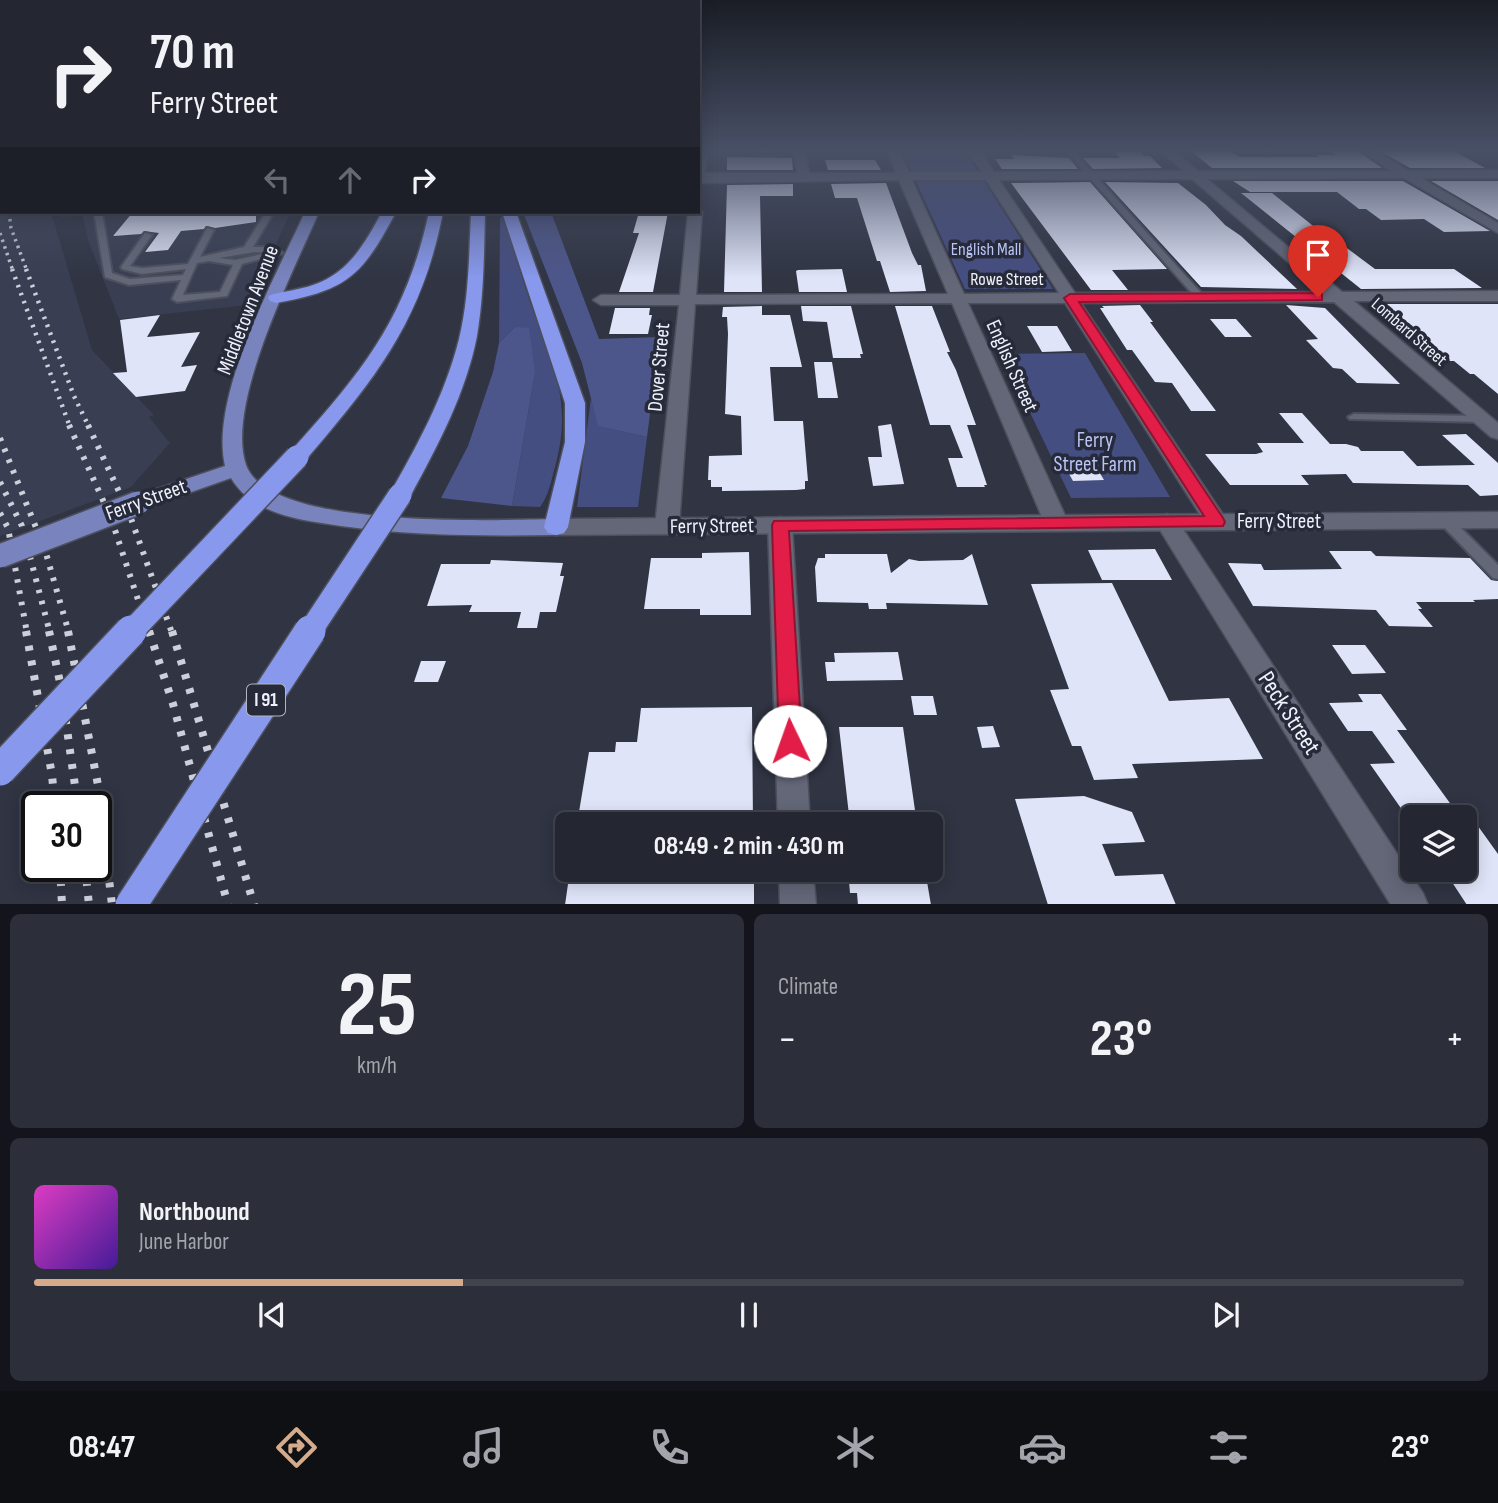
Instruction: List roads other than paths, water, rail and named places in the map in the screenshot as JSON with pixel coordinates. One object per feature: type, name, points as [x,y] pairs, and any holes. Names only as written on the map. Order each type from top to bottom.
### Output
[{"type":"highway","points":[[276,298],[324,289],[349,274],[364,258],[388,214]]},
{"type":"highway","points":[[0,770],[298,457],[363,379],[404,316],[428,257],[436,214]]},
{"type":"highway","name":"I 91","points":[[132,904],[400,495],[440,419],[466,348],[474,303],[478,214]]},
{"type":"highway","points":[[510,214],[575,403],[575,442],[556,527]]},
{"type":"main road","name":"Middletown Avenue","points":[[237,469],[233,451],[242,387],[311,214]]},
{"type":"main road","name":"Ferry Street","points":[[0,556],[138,503],[237,469],[261,496],[282,506],[312,514],[404,525],[556,527]]},
{"type":"street","name":"English Street","points":[[912,193],[1056,523]]},
{"type":"street","points":[[1002,193],[1216,522]]},
{"type":"street","name":"Lombard Street","points":[[1216,193],[1498,433]]},
{"type":"street","points":[[1438,193],[1498,229]]},
{"type":"street","name":"Dover Street","points":[[667,526],[695,214]]},
{"type":"street","name":"Rowe Street","points":[[601,300],[1498,296]]},
{"type":"street","name":"Ferry Street","points":[[556,527],[1498,520]]},
{"type":"street","name":"Peck Street","points":[[1167,522],[1410,904]]},
{"type":"street","points":[[780,525],[793,812]]},
{"type":"street","points":[[797,882],[798,904]]},
{"type":"lane","points":[[1107,193],[1200,297]]},
{"type":"lane","points":[[99,214],[108,275],[129,282],[186,277]]},
{"type":"lane","points":[[247,250],[269,214]]},
{"type":"lane","points":[[211,230],[177,299],[224,294],[239,261]]},
{"type":"lane","points":[[148,235],[125,267],[142,271],[193,263],[227,252],[247,250],[264,249],[275,253]]},
{"type":"lane","points":[[212,259],[222,263],[258,260],[275,253],[295,251]]},
{"type":"lane","points":[[1354,416],[1482,419]]},
{"type":"lane","points":[[1445,520],[1494,570]]},
{"type":"railway","points":[[9,214],[11,228],[27,271]]},
{"type":"railway","points":[[0,233],[13,271]]},
{"type":"railway","points":[[12,269],[70,427]]},
{"type":"railway","points":[[26,269],[74,396],[89,427]]},
{"type":"railway","points":[[69,425],[111,518],[149,633]]},
{"type":"railway","points":[[88,425],[129,513],[172,633]]},
{"type":"railway","points":[[0,438],[45,550],[69,633]]},
{"type":"railway","points":[[0,482],[22,526],[50,633]]},
{"type":"railway","points":[[0,513],[8,528],[27,633]]},
{"type":"railway","points":[[26,631],[54,791]]},
{"type":"railway","points":[[49,631],[61,687],[76,791]]},
{"type":"railway","points":[[68,631],[98,785],[112,904]]},
{"type":"railway","points":[[149,631],[173,704],[228,904]]},
{"type":"railway","points":[[172,631],[254,904]]},
{"type":"railway","points":[[61,882],[62,904]]},
{"type":"railway","points":[[87,882],[89,904]]},
{"type":"park label","name":"English Mall","points":[[986,249]]},
{"type":"park label","name":"Ferry Street Farm","points":[[1095,452]]}]
